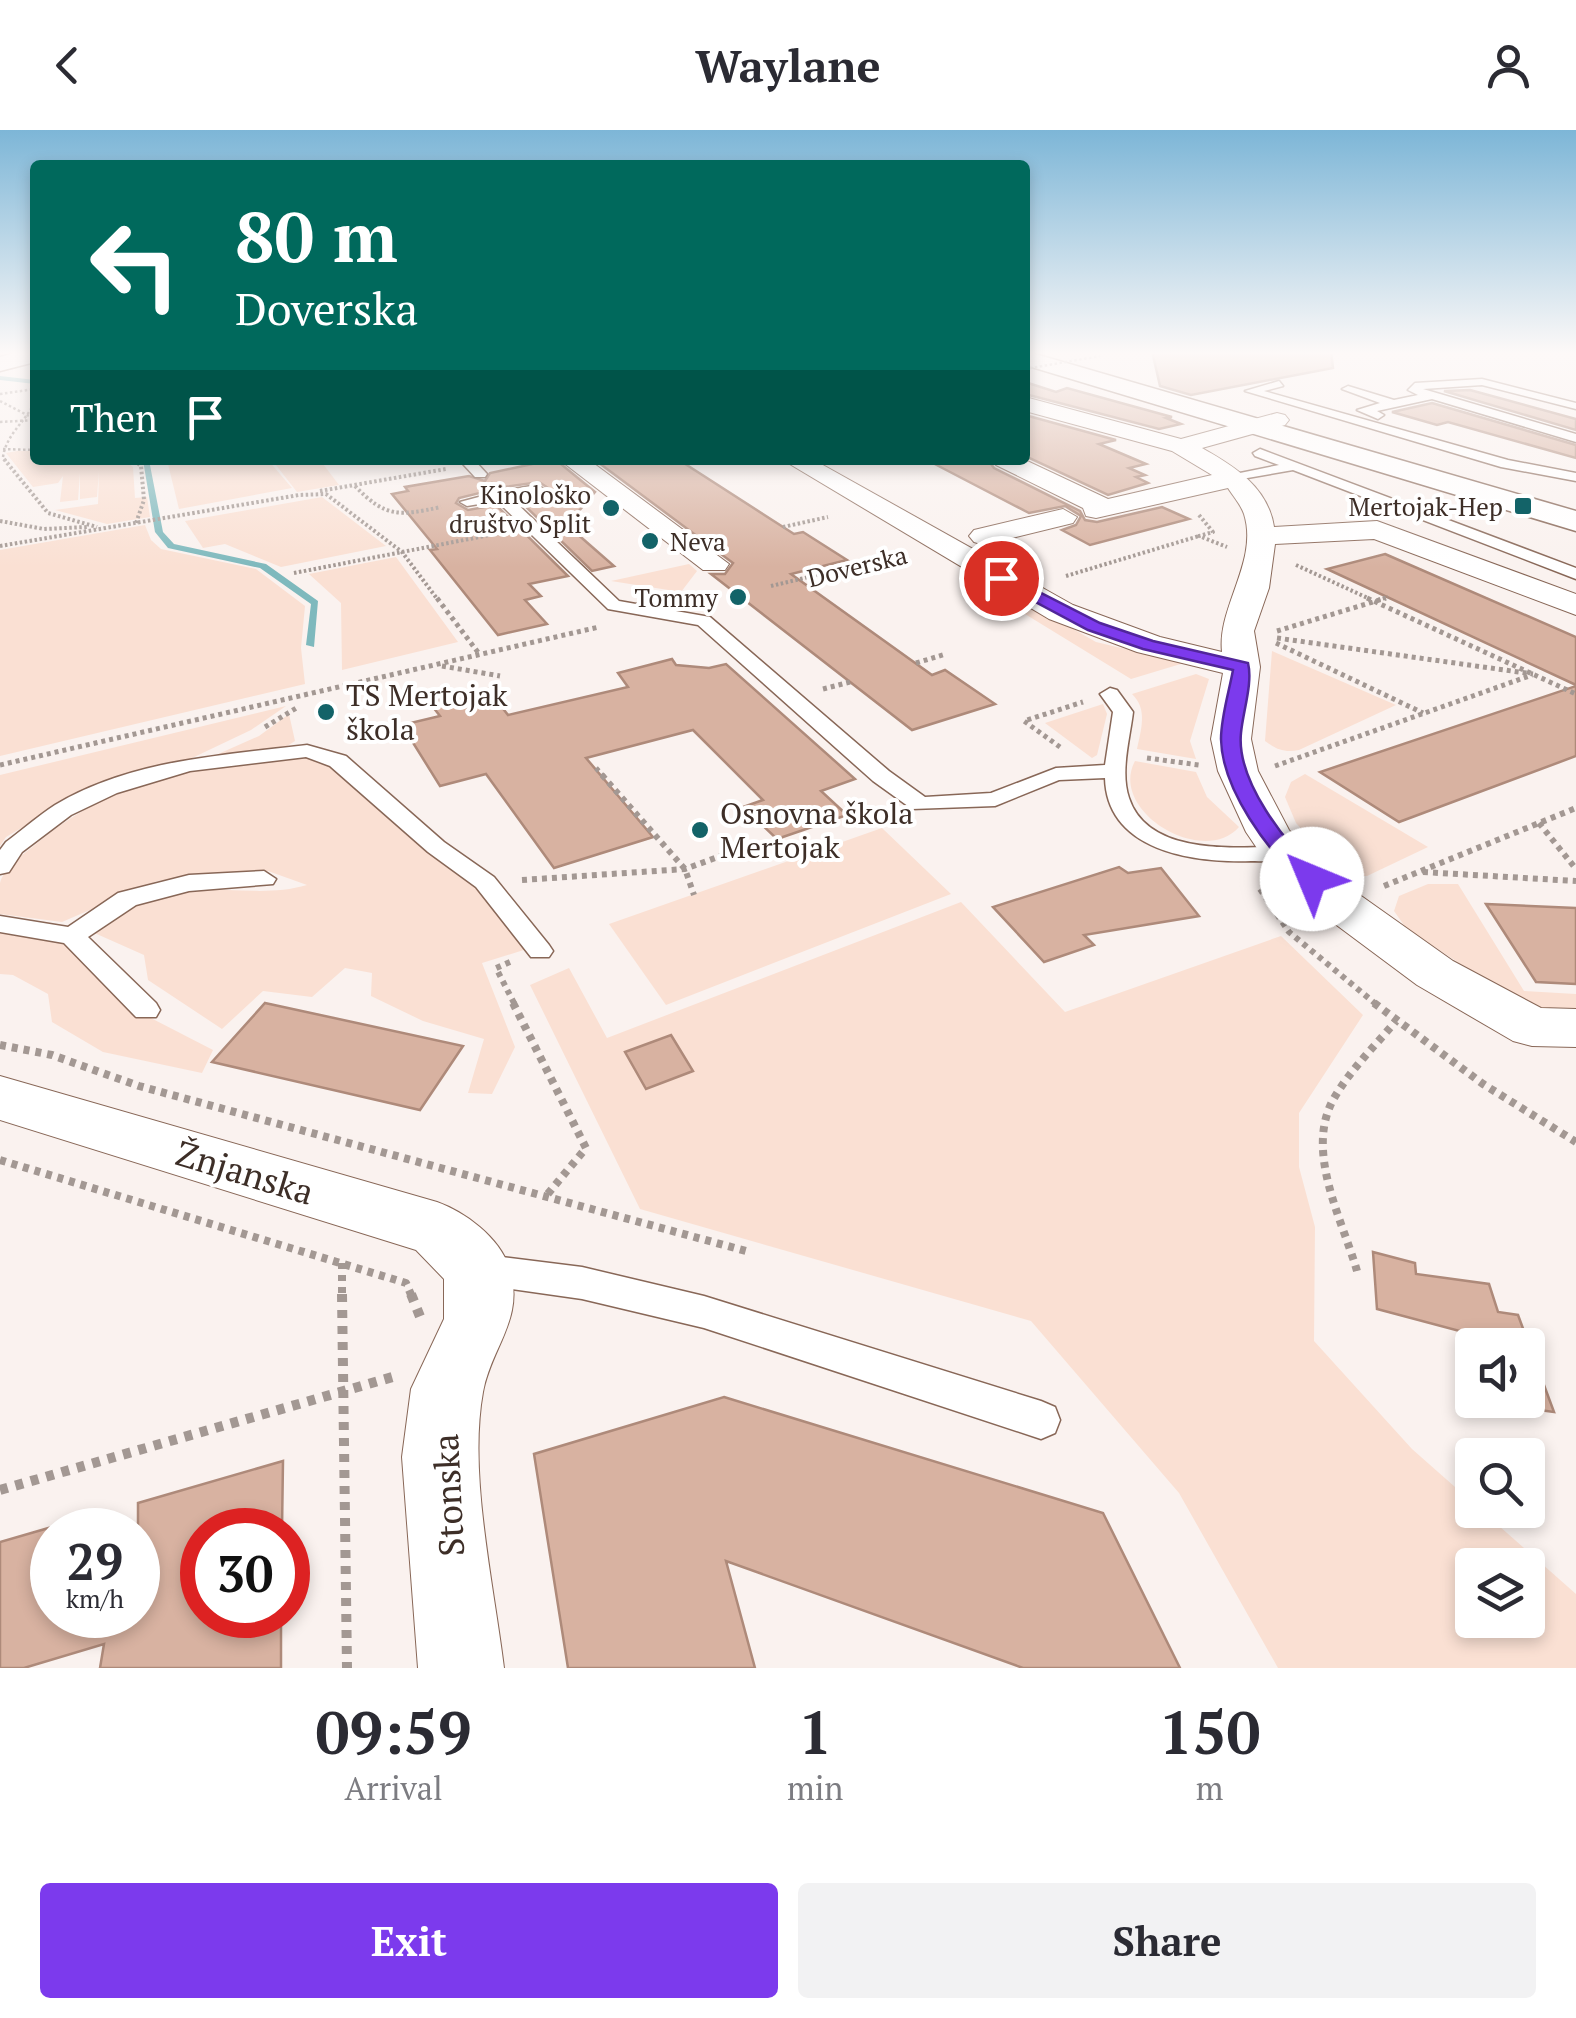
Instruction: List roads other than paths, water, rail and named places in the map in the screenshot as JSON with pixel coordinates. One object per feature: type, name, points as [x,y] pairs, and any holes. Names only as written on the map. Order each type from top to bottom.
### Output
[{"type":"main road","points":[[1197,423],[1256,445],[1576,521]]},
{"type":"main road","points":[[1205,423],[1256,445],[1576,505]]},
{"type":"street","points":[[1095,423],[1181,446],[1256,445]]},
{"type":"street","points":[[1015,465],[1101,509],[1156,496],[1256,445]]},
{"type":"street","points":[[1256,445],[1261,542],[1253,588],[1237,631],[1251,651],[1231,739],[1238,771],[1283,853],[1340,904],[1435,973],[1532,1027],[1576,1028]]},
{"type":"street","points":[[580,465],[714,564]]},
{"type":"street","name":"Doverska","points":[[805,465],[1094,627],[1148,645],[1251,651]]},
{"type":"street","points":[[984,536],[1063,517]]},
{"type":"street","points":[[1261,542],[1377,530],[1576,605]]},
{"type":"street","name":"Žnjanska","points":[[0,1098],[437,1229],[477,1269]]},
{"type":"street","name":"Stonska","points":[[461,1668],[440,1457],[446,1389],[478,1320],[477,1269]]},
{"type":"lane","points":[[1256,445],[1287,423]]},
{"type":"lane","points":[[1366,423],[1490,459],[1576,477]]},
{"type":"lane","points":[[1406,423],[1420,427]]},
{"type":"lane","points":[[1523,423],[1576,438]]},
{"type":"lane","points":[[1256,445],[1293,466],[1576,574]]},
{"type":"lane","points":[[1256,445],[1293,466]]},
{"type":"lane","points":[[466,502],[497,493],[537,489]]},
{"type":"lane","points":[[497,493],[614,605],[704,621],[881,776],[920,804],[994,799],[1056,774],[1108,765]]},
{"type":"lane","points":[[1110,694],[1123,712],[1108,765],[1118,801],[1142,832],[1201,855],[1283,853]]},
{"type":"lane","points":[[0,867],[14,847],[63,810],[110,788],[188,765],[307,750],[338,761],[436,847],[485,882],[540,951]]},
{"type":"lane","points":[[72,936],[127,899],[189,883],[264,879]]},
{"type":"lane","points":[[0,924],[72,936],[146,1010]]},
{"type":"lane","points":[[477,1269],[582,1283],[704,1312],[1041,1420]]},
{"type":"waterway","points":[[147,465],[159,532],[171,546],[263,566],[315,603],[311,645]]},
{"type":"place","name":"Mertojak-Hep","points":[[1523,506]]},
{"type":"place","name":"Kinološko društvo Split","points":[[611,508]]},
{"type":"place","name":"Neva","points":[[650,541]]},
{"type":"place","name":"Tommy","points":[[738,597]]},
{"type":"place","name":"TS Mertojak škola","points":[[326,712]]},
{"type":"place","name":"Osnovna škola Mertojak","points":[[700,830]]}]
